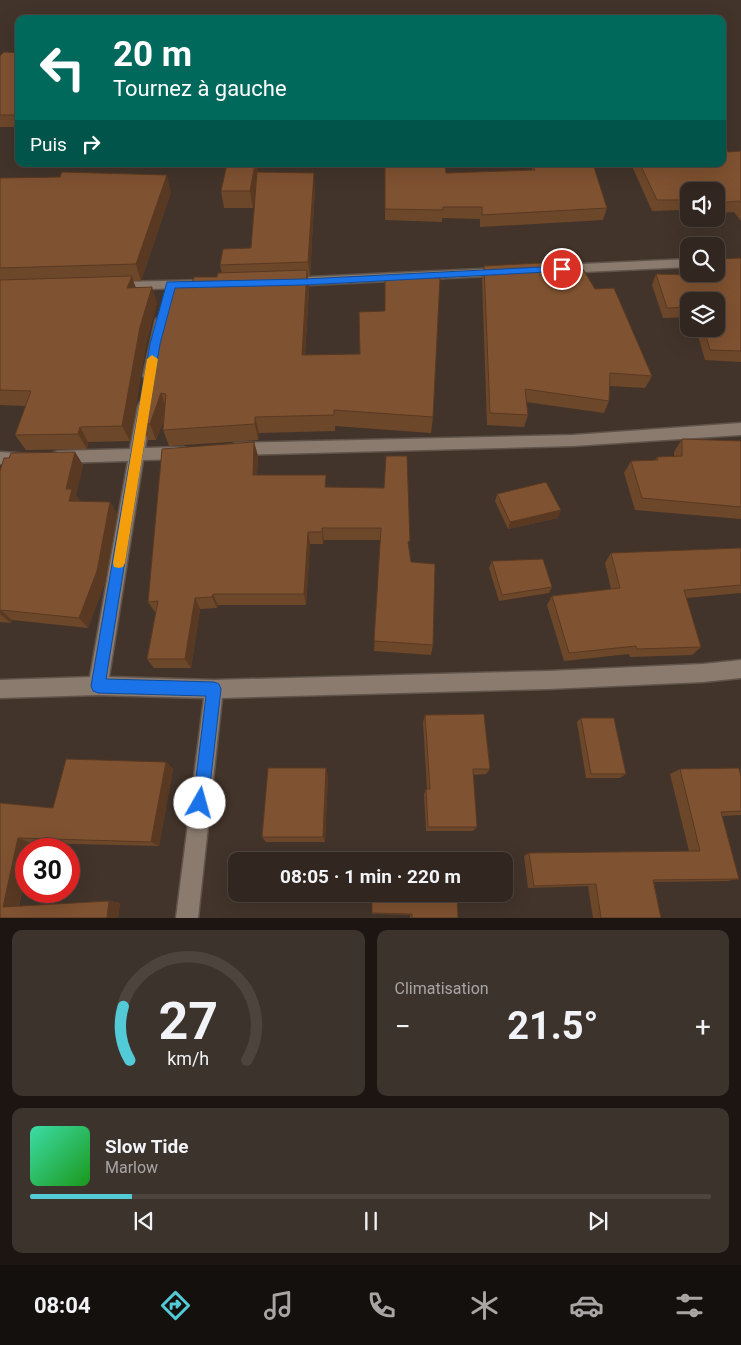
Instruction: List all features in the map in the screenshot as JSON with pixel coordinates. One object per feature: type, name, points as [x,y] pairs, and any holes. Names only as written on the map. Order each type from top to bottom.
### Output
[{"type":"street","points":[[552,270],[680,263]]},
{"type":"street","points":[[276,282],[513,272]]},
{"type":"street","points":[[104,287],[228,283]]},
{"type":"street","points":[[98,686],[155,344],[171,284]]},
{"type":"street","points":[[222,450],[297,446],[538,442],[662,436],[741,429]]},
{"type":"street","points":[[0,458],[137,456],[194,452]]},
{"type":"street","points":[[0,689],[98,686],[214,689],[548,680],[703,673],[741,669]]},
{"type":"street","points":[[187,918],[214,689]]},
{"type":"building","points":[[4,52],[15,53],[15,115],[0,115],[0,56]]},
{"type":"building","points":[[726,150],[728,152],[741,151],[741,203],[739,201],[725,202],[725,182],[680,182],[680,200],[657,200],[641,167],[726,167]]},
{"type":"building","points":[[226,167],[254,167],[250,191],[221,191]]},
{"type":"building","points":[[385,167],[445,167],[446,173],[535,170],[534,167],[594,167],[607,208],[482,215],[482,207],[443,207],[443,210],[385,209]]},
{"type":"building","points":[[62,172],[167,175],[136,264],[0,268],[0,178],[60,177]]},
{"type":"building","points":[[257,172],[314,173],[308,262],[220,265],[223,249],[251,248]]},
{"type":"building","points":[[741,258],[741,351],[710,350],[706,337],[725,337],[725,292],[680,292],[680,307],[667,308],[656,274],[680,275],[680,282],[725,282],[725,259]]},
{"type":"building","points":[[578,261],[595,289],[614,288],[652,376],[610,373],[609,401],[525,389],[528,415],[490,413],[484,266]]},
{"type":"building","points":[[307,270],[302,355],[360,354],[359,312],[385,311],[385,278],[440,278],[433,417],[334,410],[334,415],[255,417],[255,424],[163,430],[166,394],[161,393],[150,424],[141,424],[158,327],[169,285],[192,284],[194,277],[217,277],[218,273]]},
{"type":"building","points":[[132,276],[127,288],[152,287],[140,327],[122,426],[80,427],[78,434],[15,435],[31,391],[0,390],[0,280]]},
{"type":"building","points":[[682,439],[741,441],[741,507],[642,498],[631,461],[658,460],[657,457],[682,456]]},
{"type":"building","points":[[254,442],[253,475],[326,475],[325,487],[384,488],[386,456],[407,456],[410,541],[408,542],[411,562],[435,564],[433,645],[374,641],[381,528],[322,528],[322,532],[308,532],[304,594],[213,594],[212,597],[195,598],[185,659],[147,659],[158,601],[148,602],[162,449]]},
{"type":"building","points":[[75,452],[66,489],[72,489],[69,501],[110,502],[97,571],[79,618],[1,610],[0,612],[0,471],[4,458],[9,458],[11,453]]},
{"type":"building","points":[[546,482],[561,510],[510,522],[497,494]]},
{"type":"building","points":[[741,548],[741,585],[684,590],[701,647],[637,649],[636,646],[569,653],[552,596],[620,588],[611,553]]},
{"type":"building","points":[[543,559],[552,587],[502,595],[492,561]]},
{"type":"building","points":[[484,714],[490,769],[473,769],[477,827],[428,827],[426,789],[430,789],[425,715]]},
{"type":"building","points":[[581,718],[614,718],[626,774],[591,774]]},
{"type":"building","points":[[66,759],[166,762],[151,842],[80,840],[80,838],[15,838],[15,852],[3,907],[109,901],[107,918],[0,918],[0,803],[53,808]]},
{"type":"building","points":[[268,768],[326,768],[323,837],[262,837]]},
{"type":"building","points":[[739,768],[741,776],[741,811],[721,812],[739,879],[653,880],[661,918],[601,918],[596,884],[534,886],[529,853],[700,851],[680,769]]},
{"type":"building","points":[[372,902],[457,902],[458,918],[412,918],[412,914],[372,913]]},
{"type":"slow traffic","points":[[119,563],[152,359]]},
{"type":"route","points":[[200,803],[214,689],[98,686],[155,344],[171,284],[305,282],[562,269]]}]
